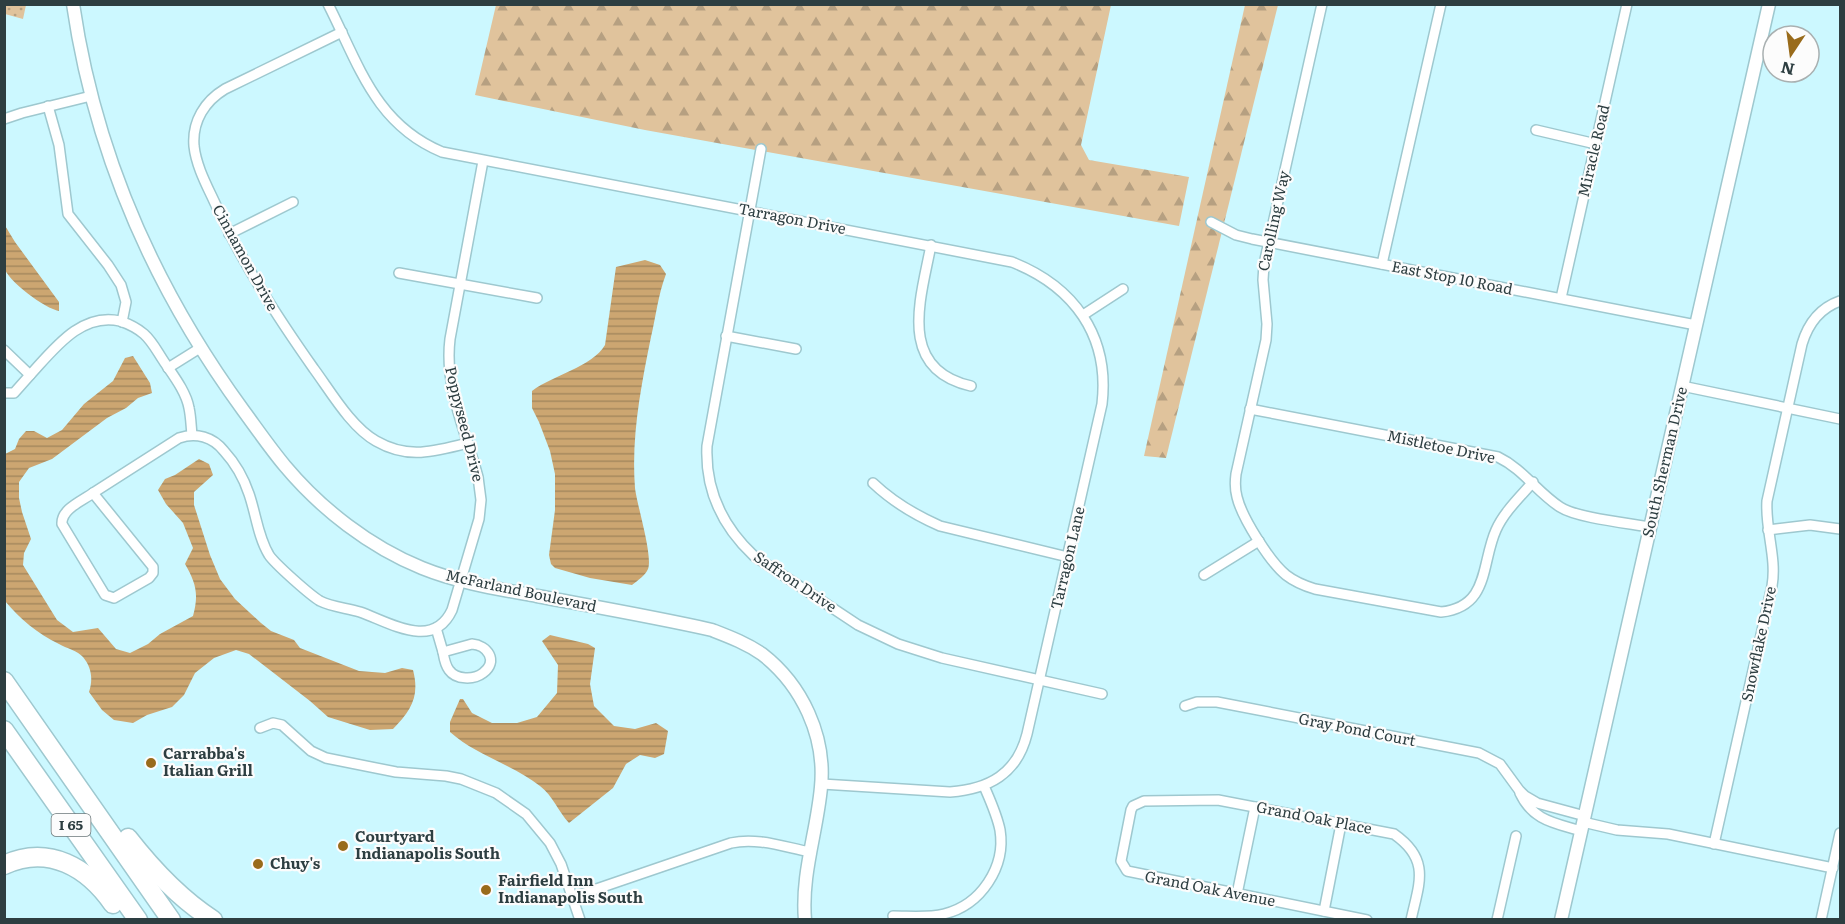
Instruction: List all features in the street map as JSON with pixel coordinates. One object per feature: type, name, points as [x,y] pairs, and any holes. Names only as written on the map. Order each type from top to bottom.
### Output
[{"type":"highway","name":"I 65","points":[[4,681],[171,920]]},
{"type":"highway","name":"I 65","points":[[4,730],[138,920]]},
{"type":"highway","points":[[50,746],[156,872],[182,897],[213,920]]},
{"type":"highway","points":[[4,865],[15,860],[36,857],[71,864],[88,875],[104,891],[124,920]]},
{"type":"street","name":"McFarland Boulevard","points":[[73,4],[91,96],[117,178],[142,241],[200,348],[223,383],[296,479],[326,507],[362,535],[391,553],[425,569],[482,586],[705,628],[743,643],[762,655],[779,670],[798,693],[806,706],[818,741],[822,765],[822,783],[804,890],[805,920]]},
{"type":"street","name":"Tarragon Drive","points":[[328,4],[375,96],[393,120],[409,135],[442,153],[998,258],[1029,268],[1058,287],[1083,315]]},
{"type":"street","name":"Carolling Way","points":[[1322,4],[1263,277],[1266,340],[1237,470],[1235,489],[1240,507],[1276,566],[1287,576],[1308,587],[1430,611],[1449,611],[1469,601],[1480,588],[1496,530],[1508,511],[1533,483]]},
{"type":"street","points":[[1382,264],[1441,4]]},
{"type":"street","name":"Miracle Road","points":[[1561,298],[1627,4]]},
{"type":"street","name":"South Sherman Drive","points":[[1561,920],[1769,4]]},
{"type":"street","name":"Cinnamon Drive","points":[[342,32],[218,93],[206,104],[200,115],[194,138],[195,154],[229,234],[257,284],[279,320],[350,418],[366,434],[382,444],[407,452],[430,452],[468,443]]},
{"type":"street","points":[[4,119],[91,96]]},
{"type":"street","points":[[48,106],[59,145],[68,214],[121,285],[126,302],[122,322]]},
{"type":"street","points":[[1536,130],[1596,144]]},
{"type":"street","name":"Saffron Drive","points":[[761,149],[709,431],[707,464],[710,483],[718,508],[731,531],[740,543],[754,555],[839,612],[881,636],[938,656],[1102,694]]},
{"type":"street","name":"Poppyseed Drive","points":[[436,628],[450,613],[477,526],[481,500],[478,477],[452,390],[449,371],[450,339],[483,161]]},
{"type":"street","points":[[229,234],[292,202]]},
{"type":"street","name":"East Stop 10 Road","points":[[1211,222],[1236,235],[1696,325]]},
{"type":"street","points":[[931,246],[918,315],[918,330],[922,345],[926,355],[941,372],[957,382],[971,386]]},
{"type":"street","points":[[399,273],[537,298]]},
{"type":"street","points":[[1083,315],[1123,289]]},
{"type":"street","name":"Snowflake Drive","points":[[1714,844],[1772,586],[1773,567],[1766,510],[1767,496],[1804,337],[1811,323],[1824,309],[1840,301]]},
{"type":"street","name":"Tarragon Lane","points":[[984,786],[1007,771],[1021,752],[1026,738],[1100,415],[1104,377],[1099,350],[1091,328],[1083,315]]},
{"type":"street","points":[[4,393],[14,393],[58,344],[78,328],[101,320],[122,322],[143,333],[168,368],[188,403],[192,435]]},
{"type":"street","points":[[726,336],[796,349]]},
{"type":"street","points":[[168,368],[200,348]]},
{"type":"street","points":[[4,350],[30,375]]},
{"type":"street","points":[[1682,386],[1840,419]]},
{"type":"street","name":"Mistletoe Drive","points":[[1250,409],[1498,457],[1511,464],[1567,511],[1650,527]]},
{"type":"street","points":[[93,493],[153,567],[153,573],[149,578],[114,598],[105,595],[62,524],[65,513],[93,493],[174,441],[192,435],[209,438],[224,450],[246,486],[261,538],[269,555],[315,597],[329,604],[358,611],[410,631],[427,632],[436,628],[442,652],[449,671],[454,675],[462,678],[475,677],[483,674],[490,663],[488,652],[478,644],[465,645],[442,652]]},
{"type":"street","points":[[873,483],[903,507],[940,526],[1068,556]]},
{"type":"street","points":[[1768,530],[1810,525],[1840,529]]},
{"type":"street","points":[[1204,575],[1259,541]]},
{"type":"street","name":"Gray Pond Court","points":[[1185,706],[1197,702],[1217,702],[1477,753],[1500,765],[1526,796],[1583,823]]},
{"type":"street","points":[[260,728],[273,723],[282,725],[311,751],[326,758],[396,772],[461,778],[496,793],[515,805],[550,843],[561,864],[580,920]]},
{"type":"street","points":[[822,783],[951,792],[984,786],[998,824],[1000,842],[996,868],[985,888],[972,901],[952,912],[926,916],[893,916]]},
{"type":"street","name":"Gray Pond Court","points":[[1516,786],[1526,805],[1535,815],[1550,821],[1583,823]]},
{"type":"street","name":"Grand Oak Place","points":[[1138,803],[1150,800],[1211,800],[1394,834],[1405,843],[1420,865],[1421,874],[1412,920]]},
{"type":"street","name":"Grand Oak Avenue","points":[[1138,803],[1131,810],[1121,861],[1124,868],[1135,874],[1367,920]]},
{"type":"street","points":[[1238,894],[1255,807]]},
{"type":"street","points":[[1583,823],[1609,829],[1668,834],[1833,868]]},
{"type":"street","points":[[1324,911],[1341,824]]},
{"type":"street","points":[[1821,920],[1840,833]]},
{"type":"street","points":[[1497,920],[1516,836]]},
{"type":"street","points":[[573,897],[743,840],[759,841],[810,852]]},
{"type":"green space","points":[[5,4],[26,5],[23,19],[5,14]]},
{"type":"green space","points":[[496,5],[1111,5],[1081,145],[1089,160],[1189,177],[1179,226],[645,130],[475,95]]},
{"type":"green space","points":[[1245,5],[1278,5],[1166,458],[1144,456]]},
{"type":"shaded area","points":[[4,224],[59,302],[59,311],[28,294],[7,273],[3,262]]},
{"type":"shaded area","points":[[645,260],[660,265],[666,274],[644,374],[634,450],[635,488],[649,562],[645,574],[632,585],[590,578],[555,568],[551,564],[549,555],[555,510],[555,474],[550,451],[532,408],[532,391],[582,365],[599,353],[605,345],[616,267]]},
{"type":"shaded area","points":[[133,356],[150,383],[152,393],[138,398],[126,408],[107,418],[52,459],[29,468],[19,482],[19,498],[31,539],[24,553],[23,565],[57,620],[73,632],[98,628],[116,649],[130,653],[193,616],[196,601],[195,589],[185,564],[193,548],[183,523],[166,504],[158,490],[165,479],[199,459],[209,464],[213,475],[194,492],[194,505],[220,579],[235,599],[261,623],[271,631],[294,640],[300,648],[359,671],[385,673],[402,668],[413,670],[415,688],[412,702],[405,716],[393,729],[370,730],[328,717],[249,654],[236,650],[214,658],[195,673],[184,695],[172,707],[147,715],[133,723],[114,720],[102,710],[89,692],[91,674],[83,657],[36,630],[5,601],[5,454],[15,449],[19,439],[26,431],[34,431],[47,438],[62,430],[84,404],[113,381],[125,358]]},
{"type":"shaded area","points":[[550,635],[588,644],[595,648],[590,684],[594,706],[614,726],[635,729],[656,723],[668,731],[664,754],[655,758],[640,755],[626,764],[613,788],[569,823],[540,786],[450,732],[450,722],[460,699],[463,699],[472,713],[492,723],[517,723],[537,717],[557,693],[558,665],[542,641]]},
{"type":"place","name":"Carrabba's Italian Grill","points":[[151,763]]},
{"type":"place","name":"Courtyard Indianapolis South","points":[[343,846]]},
{"type":"place","name":"Chuy's","points":[[258,864]]},
{"type":"place","name":"Fairfield Inn Indianapolis South","points":[[486,890]]}]
